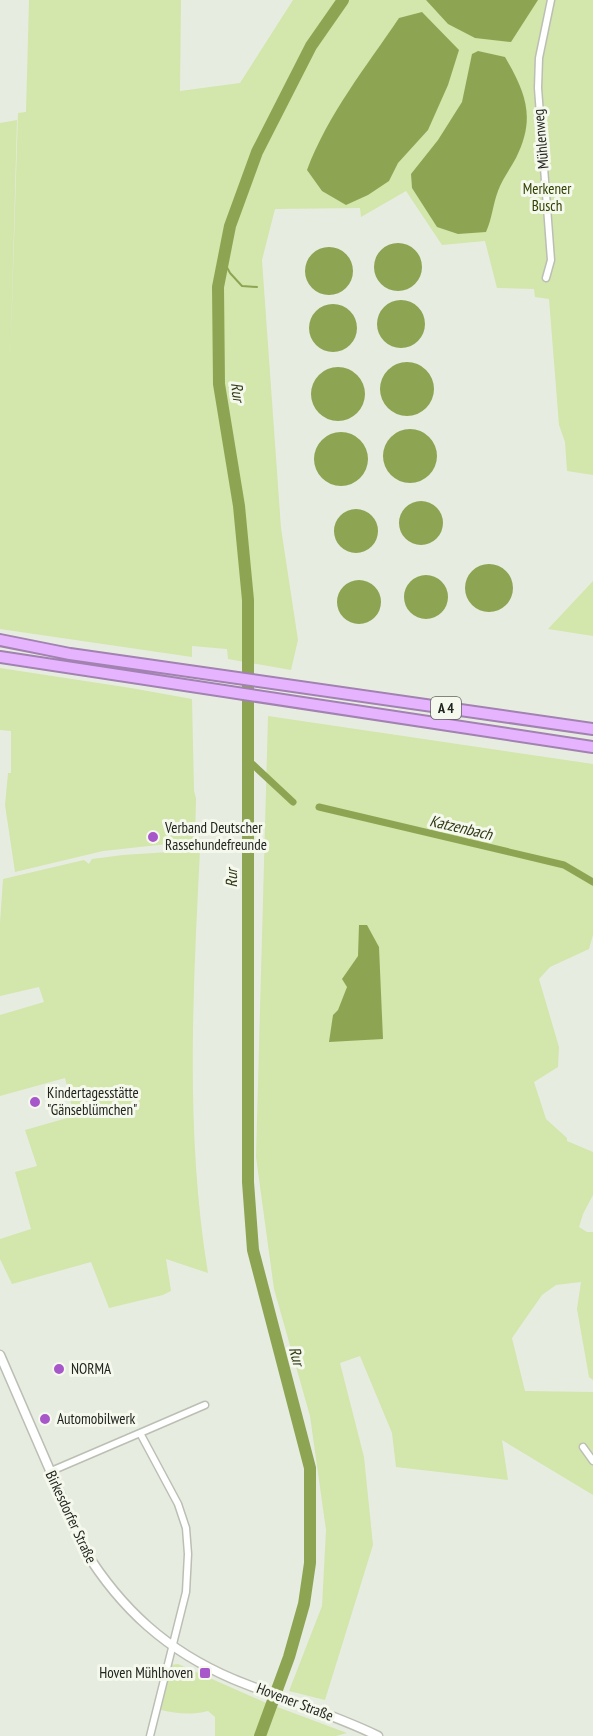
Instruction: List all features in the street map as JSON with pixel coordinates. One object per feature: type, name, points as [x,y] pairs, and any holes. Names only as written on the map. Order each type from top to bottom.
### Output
[{"type":"highway","name":"A 4","points":[[0,640],[70,654],[593,729]]},
{"type":"highway","name":"A 4","points":[[0,657],[593,747]]},
{"type":"main road","name":"Birkesdorfer Straße","points":[[0,1355],[84,1549],[102,1578],[122,1603],[171,1644],[213,1670],[246,1683]]},
{"type":"main road","name":"Hovener Straße","points":[[246,1683],[324,1712],[378,1736]]},
{"type":"street","name":"Mühlenweg","points":[[546,278],[550,260],[538,88],[539,58],[551,0]]},
{"type":"street","points":[[50,1472],[205,1405]]},
{"type":"street","points":[[140,1433],[178,1503],[186,1528],[188,1554],[186,1592],[171,1644],[150,1736]]},
{"type":"street","points":[[583,1447],[593,1461]]},
{"type":"green space","name":"Merkener Busch","points":[[29,0],[181,0],[180,91],[240,83],[293,0],[593,0],[593,475],[567,471],[565,442],[559,425],[549,299],[535,297],[534,289],[497,288],[485,241],[442,245],[406,191],[361,217],[360,208],[275,209],[262,260],[281,528],[298,640],[291,670],[228,659],[227,649],[192,646],[192,657],[0,629],[0,123],[17,120],[10,370],[18,113],[26,112]]},
{"type":"green space","points":[[593,581],[593,636],[548,629]]},
{"type":"green space","points":[[0,668],[192,699],[196,798],[195,841],[103,851],[15,872],[5,805],[8,773],[11,773],[11,731],[0,730]]},
{"type":"green space","points":[[268,716],[593,764],[593,935],[589,949],[550,967],[539,979],[559,1047],[558,1067],[534,1082],[546,1119],[567,1138],[567,1141],[593,1152],[593,1195],[579,1227],[587,1232],[593,1232],[593,1380],[589,1377],[577,1309],[581,1282],[556,1285],[542,1295],[512,1338],[525,1391],[593,1392],[593,1495],[502,1440],[508,1480],[396,1467],[392,1433],[360,1356],[340,1363],[364,1457],[373,1545],[325,1700],[289,1691],[322,1606],[326,1530],[310,1416],[274,1289],[256,1157]]},
{"type":"green space","points":[[200,850],[193,1009],[194,1115],[196,1168],[208,1273],[166,1259],[171,1291],[109,1308],[91,1262],[12,1284],[0,1259],[0,1239],[31,1229],[15,1172],[37,1166],[25,1130],[74,1116],[65,1078],[0,1096],[0,1015],[44,1002],[39,987],[0,996],[0,923],[3,879],[84,860],[89,864],[92,859],[123,855]]},
{"type":"green space","points":[[178,1664],[264,1702],[347,1733],[336,1736],[215,1736],[215,1717],[208,1711],[184,1714],[161,1710],[171,1665]]},
{"type":"shaded area","points":[[426,0],[538,0],[511,42],[475,38],[448,24]]},
{"type":"shaded area","points":[[422,12],[459,50],[448,85],[428,130],[398,163],[389,181],[368,195],[346,205],[322,191],[307,170],[337,110],[399,18]]},
{"type":"shaded area","points":[[478,51],[505,57],[523,94],[527,118],[526,130],[516,158],[498,191],[486,232],[458,234],[437,227],[412,188],[411,174],[438,140],[462,102],[472,54]]},
{"type":"shaded area","points":[[393,243],[403,243],[418,253],[422,267],[421,276],[412,287],[403,291],[393,291],[378,281],[374,272],[374,262],[384,247]]},
{"type":"shaded area","points":[[324,247],[334,247],[349,257],[353,271],[349,285],[343,291],[334,295],[324,295],[309,285],[305,276],[305,266],[315,251]]},
{"type":"shaded area","points":[[396,300],[406,300],[421,310],[425,324],[421,338],[415,344],[406,348],[396,348],[381,338],[377,329],[377,319],[387,304]]},
{"type":"shaded area","points":[[328,304],[338,304],[353,314],[357,328],[356,337],[347,348],[338,352],[328,352],[313,342],[309,333],[309,323],[319,308]]},
{"type":"shaded area","points":[[402,362],[412,362],[422,366],[430,374],[434,389],[430,404],[422,412],[412,416],[402,416],[392,412],[384,404],[380,394],[380,384],[384,374],[392,366]]},
{"type":"shaded area","points":[[333,367],[343,367],[353,371],[361,379],[365,394],[361,409],[353,417],[343,421],[333,421],[323,417],[315,409],[311,399],[311,389],[315,379],[323,371]]},
{"type":"shaded area","points":[[405,429],[415,429],[425,433],[433,441],[437,456],[433,471],[425,479],[415,483],[405,483],[395,479],[387,471],[383,461],[383,451],[387,441],[395,433]]},
{"type":"shaded area","points":[[336,432],[346,432],[356,436],[364,444],[368,459],[364,474],[356,482],[346,486],[336,486],[326,482],[318,474],[314,464],[314,454],[318,444],[326,436]]},
{"type":"shaded area","points":[[421,501],[436,508],[443,523],[436,538],[421,545],[406,538],[399,523],[406,508]]},
{"type":"shaded area","points":[[356,509],[371,516],[378,531],[371,546],[356,553],[341,546],[334,531],[341,516]]},
{"type":"shaded area","points":[[484,564],[494,564],[509,574],[513,588],[512,597],[503,608],[494,612],[484,612],[469,602],[465,593],[465,583],[475,568]]},
{"type":"shaded area","points":[[426,575],[441,582],[448,597],[441,612],[426,619],[411,612],[404,597],[411,582]]},
{"type":"shaded area","points":[[359,580],[374,587],[381,602],[374,617],[359,624],[344,617],[337,602],[344,587]]},
{"type":"shaded area","points":[[359,925],[367,925],[379,947],[383,1039],[329,1042],[333,1015],[338,1010],[347,987],[342,979],[358,956]]},
{"type":"waterway","name":"Rur","points":[[260,1736],[289,1657],[304,1604],[310,1563],[310,1468],[253,1250],[248,1182],[248,600],[239,506],[219,384],[218,287],[230,226],[257,152],[311,46],[343,0]]},
{"type":"waterway","points":[[223,260],[230,273],[242,286],[257,287]]},
{"type":"waterway","name":"Katzenbach","points":[[248,760],[293,802]]},
{"type":"waterway","name":"Katzenbach","points":[[319,807],[564,865],[593,882]]},
{"type":"place","name":"Verband Deutscher Rassehundefreunde","points":[[153,837]]},
{"type":"place","name":"Kindertagesstätte \"Gänseblümchen\"","points":[[35,1102]]},
{"type":"place","name":"NORMA","points":[[59,1369]]},
{"type":"place","name":"Automobilwerk","points":[[45,1419]]},
{"type":"place","name":"Hoven Mühlhoven","points":[[205,1673]]}]
